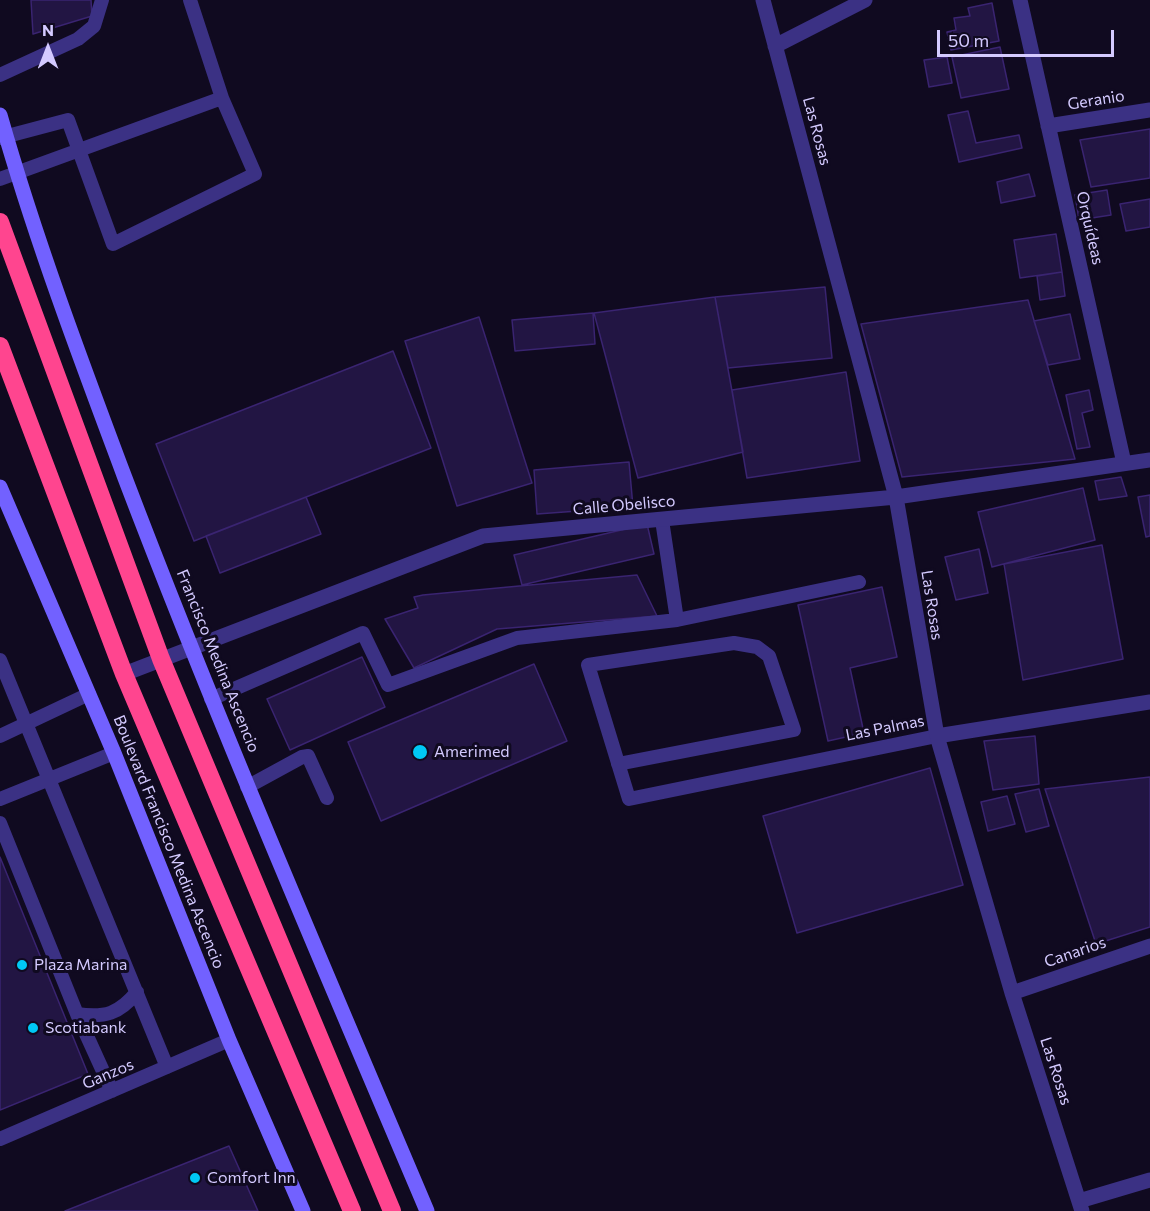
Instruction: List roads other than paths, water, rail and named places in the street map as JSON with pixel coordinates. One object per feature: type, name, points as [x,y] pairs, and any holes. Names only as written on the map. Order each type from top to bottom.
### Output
[{"type":"highway","points":[[0,222],[161,659],[392,1211]]},
{"type":"highway","points":[[0,346],[124,674],[352,1211]]},
{"type":"main road","name":"Francisco Medina Ascencio","points":[[0,115],[3,137],[18,171],[99,408],[190,648],[427,1211]]},
{"type":"main road","name":"Boulevard Francisco Medina Ascencio","points":[[1,494],[114,753],[229,1040],[303,1211]]},
{"type":"street","name":"Las Rosas","points":[[763,0],[896,496],[937,736],[1012,993],[1080,1206]]},
{"type":"street","points":[[775,46],[865,0]]},
{"type":"street","name":"Orquídeas","points":[[1020,0],[1124,463]]},
{"type":"street","name":"Geranio","points":[[1048,126],[1150,110]]},
{"type":"street","name":"Calle Obelisco","points":[[124,674],[483,536],[896,496],[1150,460]]},
{"type":"street","name":"Las Palmas","points":[[937,736],[1150,702]]},
{"type":"street","name":"Canarios","points":[[1012,993],[1150,946]]},
{"type":"street","points":[[1080,1206],[1150,1180]]},
{"type":"lane","points":[[0,75],[78,39],[94,26],[102,0]]},
{"type":"lane","points":[[3,137],[68,120],[113,244],[255,174],[222,98],[190,0]]},
{"type":"lane","points":[[0,179],[222,98]]},
{"type":"lane","points":[[663,520],[677,620]]},
{"type":"lane","points":[[211,699],[363,633],[388,685],[517,638],[677,620],[860,582]]},
{"type":"lane","points":[[734,643],[757,647],[770,656],[794,730],[618,764],[588,665],[734,643]]},
{"type":"lane","points":[[0,660],[167,1067]]},
{"type":"lane","points":[[0,736],[89,694]]},
{"type":"lane","name":"Las Palmas","points":[[618,764],[629,799],[937,736]]},
{"type":"lane","points":[[0,799],[114,753]]},
{"type":"lane","points":[[247,787],[302,757],[308,756],[327,798]]},
{"type":"lane","points":[[0,823],[77,1014],[112,1091]]},
{"type":"lane","points":[[77,1014],[97,1017],[113,1013],[126,1005],[137,992]]},
{"type":"lane","name":"Ganzos","points":[[0,1139],[229,1040]]},
{"type":"place","name":"Amerimed","points":[[420,752]]},
{"type":"place","name":"Plaza Marina","points":[[22,965]]},
{"type":"place","name":"Scotiabank","points":[[33,1028]]},
{"type":"place","name":"Comfort Inn","points":[[195,1178]]}]
